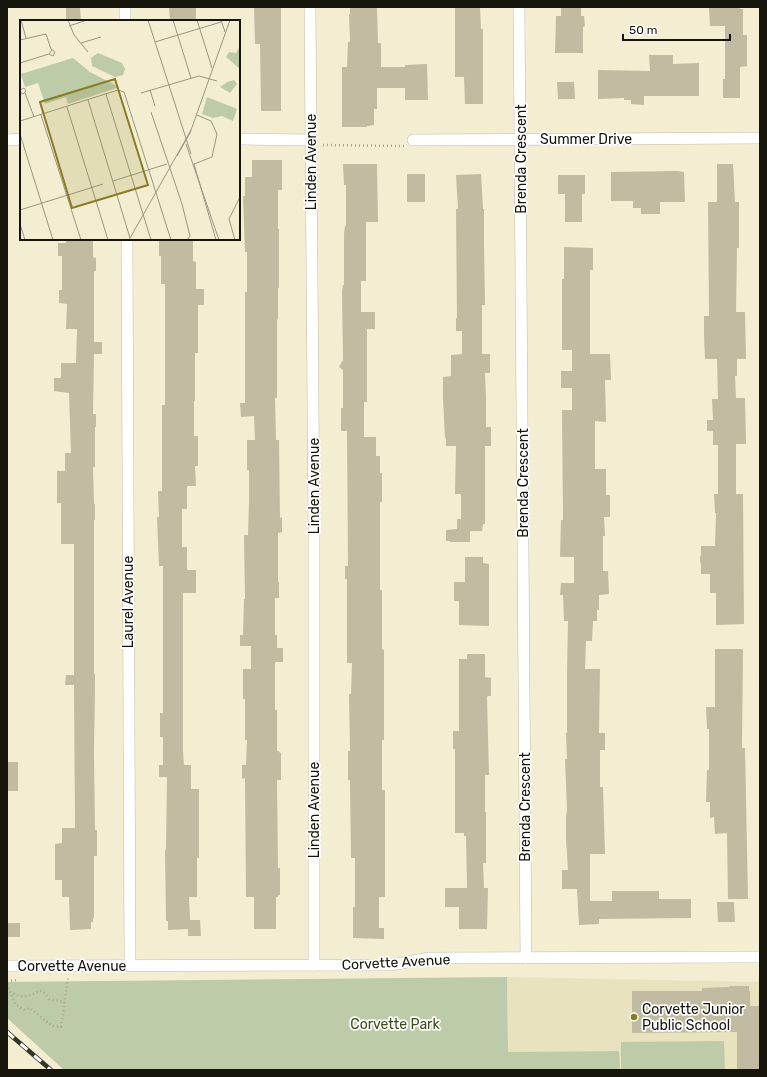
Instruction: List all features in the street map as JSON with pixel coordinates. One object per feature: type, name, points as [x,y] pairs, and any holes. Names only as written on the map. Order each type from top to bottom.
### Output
[{"type":"street","points":[[125,7],[125,20]]},
{"type":"street","name":"Linden Avenue","points":[[310,7],[314,534],[314,965]]},
{"type":"street","name":"Brenda Crescent","points":[[519,7],[526,958]]},
{"type":"street","name":"Summer Drive","points":[[413,140],[760,138]]},
{"type":"street","points":[[7,140],[20,139]]},
{"type":"street","points":[[240,139],[310,140]]},
{"type":"street","name":"Laurel Avenue","points":[[127,240],[130,966]]},
{"type":"street","name":"Corvette Avenue","points":[[7,966],[391,965],[429,958],[760,958]]},
{"type":"path","points":[[310,140],[323,146],[403,146],[413,140]]},
{"type":"path","points":[[7,984],[15,1004],[25,1010],[30,1008],[52,1026],[61,1027],[68,977]]},
{"type":"path","points":[[7,981],[24,979]]},
{"type":"path","points":[[10,992],[26,997],[42,991],[49,999],[65,1002]]},
{"type":"shaded area","name":"Corvette Junior Public School","points":[[507,977],[760,982],[760,1070],[620,1070],[619,1051],[508,1052]]},
{"type":"green space","name":"Corvette Park","points":[[507,977],[508,1052],[619,1051],[620,1070],[64,1070],[7,1018],[7,982]]},
{"type":"green space","points":[[724,1041],[725,1070],[621,1070],[621,1042]]},
{"type":"building","points":[[66,7],[80,7],[81,20],[66,20]]},
{"type":"building","points":[[169,7],[196,7],[196,20],[170,20]]},
{"type":"building","points":[[254,7],[281,7],[281,111],[261,111],[260,44],[255,44]]},
{"type":"building","points":[[350,7],[377,7],[378,43],[381,43],[381,67],[405,67],[405,65],[427,64],[428,100],[405,100],[405,88],[377,88],[377,109],[374,109],[374,125],[367,127],[342,127],[342,67],[347,67],[348,42],[350,42]]},
{"type":"building","points":[[455,7],[480,7],[481,29],[483,29],[483,104],[465,104],[464,77],[455,77]]},
{"type":"building","points":[[561,7],[581,7],[581,16],[584,16],[585,26],[583,27],[583,53],[555,53],[556,16],[561,16]]},
{"type":"building","points":[[709,8],[743,9],[743,35],[747,35],[747,66],[740,67],[740,98],[723,98],[723,79],[725,79],[725,26],[710,26]]},
{"type":"building","points":[[649,55],[673,55],[673,64],[699,63],[699,96],[644,96],[644,105],[631,104],[631,100],[624,100],[624,98],[598,99],[598,70],[650,71]]},
{"type":"building","points":[[557,82],[574,82],[575,99],[558,99]]},
{"type":"building","points":[[252,160],[282,160],[282,190],[278,190],[279,288],[277,319],[277,398],[275,398],[276,440],[279,440],[280,518],[282,517],[282,532],[278,533],[279,598],[275,598],[275,635],[277,635],[277,648],[283,648],[283,662],[275,662],[277,751],[281,753],[281,780],[277,780],[278,868],[280,868],[280,895],[276,897],[276,929],[254,929],[254,897],[246,897],[245,778],[242,779],[242,765],[246,765],[247,740],[245,740],[243,669],[251,669],[251,646],[240,646],[240,635],[243,635],[245,599],[244,535],[248,535],[249,470],[247,470],[247,440],[255,440],[254,416],[241,417],[240,403],[245,403],[245,292],[247,292],[247,252],[245,252],[243,196],[245,196],[245,177],[252,177]]},
{"type":"building","points":[[343,164],[377,164],[378,222],[366,222],[366,281],[361,281],[361,312],[375,312],[375,329],[367,329],[367,402],[364,402],[364,437],[376,437],[376,456],[380,456],[380,473],[382,473],[382,502],[380,502],[380,590],[382,590],[382,649],[384,650],[384,740],[382,740],[382,790],[385,790],[385,897],[379,897],[379,928],[384,928],[384,939],[353,938],[353,907],[355,907],[355,858],[351,858],[350,780],[348,780],[348,751],[350,751],[349,694],[351,694],[352,663],[347,663],[347,579],[345,579],[345,566],[348,566],[347,431],[341,431],[341,408],[343,408],[343,370],[339,367],[343,360],[342,292],[344,285],[344,234],[346,226],[346,185],[344,185]]},
{"type":"building","points":[[717,164],[733,164],[735,202],[739,202],[739,248],[737,248],[736,312],[745,312],[746,359],[737,359],[737,376],[735,376],[736,398],[745,398],[746,444],[736,444],[736,494],[743,494],[744,624],[716,625],[716,593],[710,593],[710,574],[701,574],[700,557],[701,546],[715,546],[716,513],[714,494],[718,494],[718,445],[713,445],[713,431],[707,431],[707,420],[713,420],[712,399],[718,399],[717,359],[705,359],[704,335],[704,316],[709,316],[708,202],[717,202]]},
{"type":"building","points":[[611,172],[684,172],[685,202],[660,202],[660,214],[641,214],[641,208],[633,208],[633,201],[611,201]]},
{"type":"building","points":[[407,174],[425,174],[425,202],[407,202]]},
{"type":"building","points":[[481,174],[484,209],[485,305],[482,305],[482,354],[490,354],[490,373],[485,373],[486,427],[491,427],[491,446],[485,446],[485,524],[483,524],[482,531],[470,531],[470,542],[450,542],[446,541],[446,530],[457,529],[457,519],[461,519],[461,494],[455,494],[456,446],[446,446],[443,398],[443,377],[451,376],[451,355],[462,354],[462,331],[456,331],[456,209],[458,209],[456,175]]},
{"type":"building","points":[[558,175],[585,175],[585,194],[582,194],[582,222],[565,222],[565,194],[558,194]]},
{"type":"building","points":[[66,240],[93,240],[93,257],[96,258],[96,271],[94,271],[94,342],[102,342],[102,354],[94,354],[93,414],[96,414],[95,467],[93,467],[95,504],[94,751],[95,830],[97,830],[97,856],[94,856],[94,918],[93,922],[91,922],[91,929],[70,930],[69,897],[62,897],[62,880],[55,880],[55,844],[62,843],[62,828],[75,828],[74,685],[65,685],[66,675],[74,675],[74,544],[61,544],[61,503],[57,503],[57,471],[65,471],[65,453],[71,453],[69,393],[54,391],[54,378],[61,378],[61,363],[76,363],[77,329],[66,329],[67,304],[59,303],[59,290],[62,290],[62,256],[58,256],[58,243],[66,243]]},
{"type":"building","points":[[159,240],[193,241],[193,261],[196,262],[196,289],[204,289],[204,305],[198,305],[198,353],[195,353],[194,436],[198,436],[198,466],[195,466],[196,486],[187,486],[187,509],[182,509],[182,547],[187,547],[187,570],[196,570],[196,593],[183,593],[183,752],[184,765],[191,765],[191,789],[199,789],[199,858],[197,858],[197,897],[189,897],[190,920],[200,920],[201,936],[188,936],[188,929],[168,930],[168,921],[166,921],[165,850],[167,777],[159,777],[159,765],[163,765],[163,737],[160,737],[160,713],[163,713],[163,566],[159,566],[157,517],[159,517],[158,491],[162,491],[162,405],[165,405],[165,284],[161,284],[161,256],[159,256]]},
{"type":"building","points":[[564,247],[593,248],[593,270],[590,270],[590,354],[610,354],[611,380],[605,380],[606,422],[595,421],[595,469],[606,469],[606,495],[610,495],[610,517],[604,517],[605,536],[603,536],[603,571],[608,571],[609,594],[599,595],[599,610],[597,610],[597,621],[593,621],[592,641],[586,641],[585,669],[600,669],[599,733],[605,733],[605,750],[600,750],[600,787],[603,787],[605,854],[590,854],[590,901],[612,901],[612,891],[659,891],[659,899],[691,899],[691,918],[599,919],[599,924],[579,925],[577,889],[562,889],[562,870],[568,870],[565,759],[567,759],[568,621],[564,621],[563,595],[560,595],[561,583],[574,583],[574,557],[560,557],[561,520],[563,520],[562,410],[572,410],[572,388],[561,388],[561,371],[572,371],[572,350],[562,350],[562,279],[564,279]]},
{"type":"building","points":[[465,557],[483,557],[483,563],[489,564],[489,626],[459,625],[459,601],[454,601],[454,582],[465,582]]},
{"type":"building","points":[[715,649],[743,649],[742,748],[745,748],[748,899],[728,899],[727,833],[715,834],[714,817],[710,818],[710,802],[706,802],[707,770],[709,770],[709,729],[707,729],[706,707],[715,707]]},
{"type":"building","points":[[467,654],[485,654],[485,677],[491,678],[491,696],[487,697],[489,775],[485,775],[486,863],[483,863],[484,888],[488,888],[487,929],[459,929],[459,907],[445,907],[445,888],[467,888],[466,836],[464,836],[464,833],[455,833],[455,749],[453,749],[453,731],[459,731],[459,659],[467,659]]},
{"type":"building","points":[[7,762],[18,762],[18,791],[7,791]]},
{"type":"building","points":[[717,902],[734,902],[735,922],[718,922]]},
{"type":"building","points":[[7,923],[20,923],[20,937],[7,937]]},
{"type":"building","points":[[749,986],[750,1006],[760,1006],[760,1070],[737,1070],[737,1032],[632,1033],[632,991],[702,991],[702,988]]},
{"type":"railway","points":[[7,1032],[51,1070]]},
{"type":"place","name":"Corvette Junior Public School","points":[[634,1017]]}]
